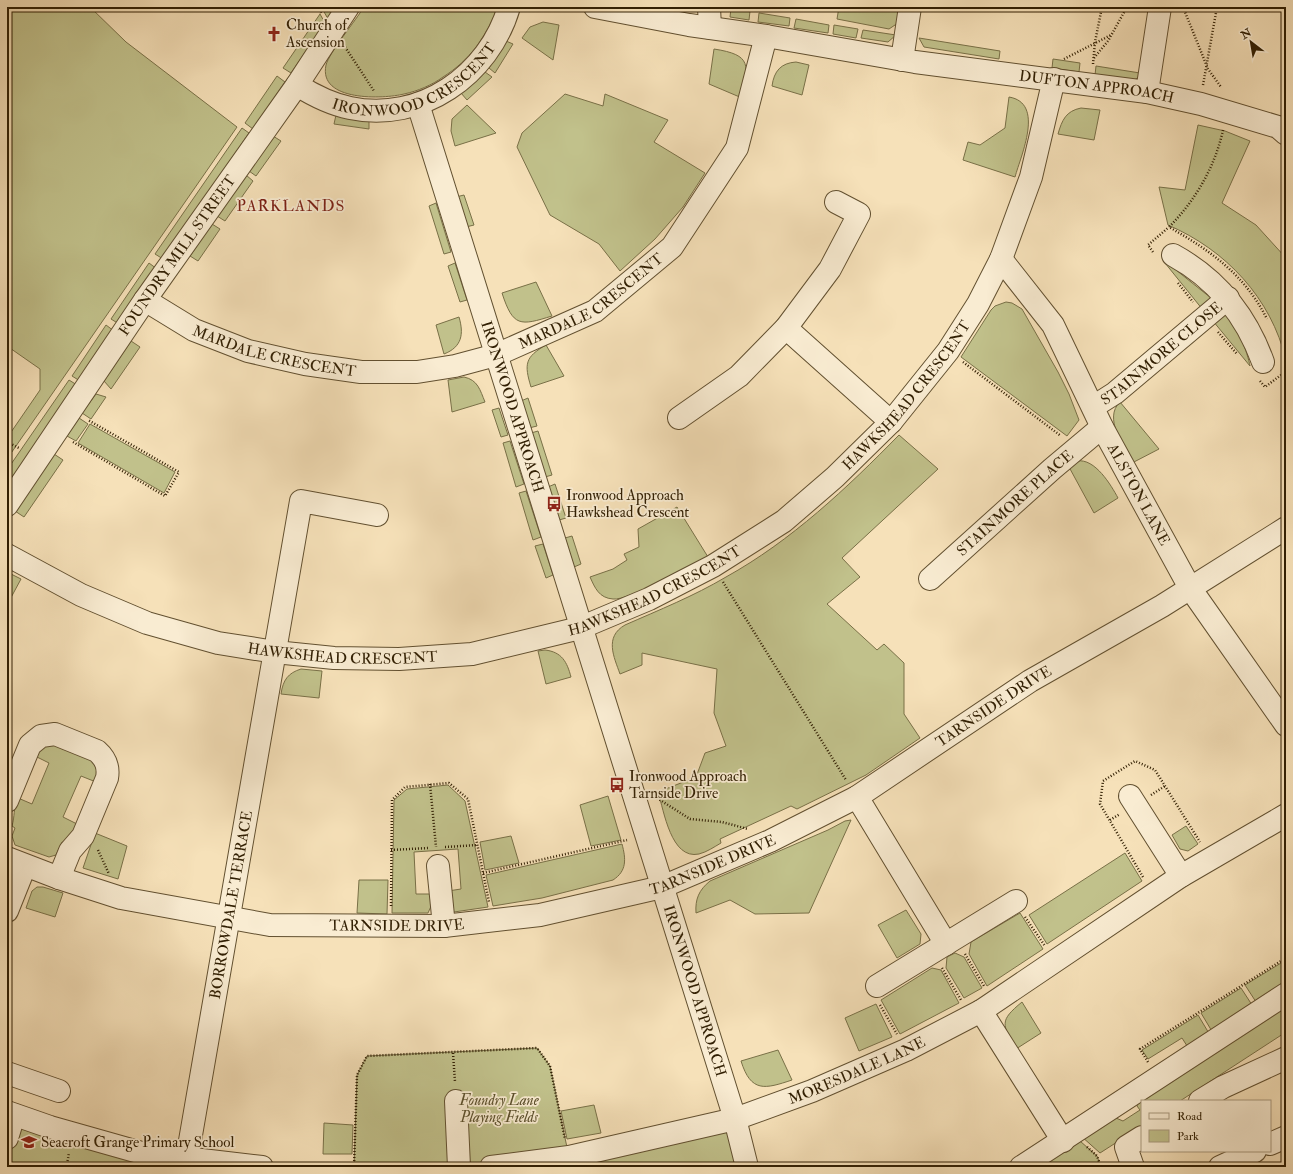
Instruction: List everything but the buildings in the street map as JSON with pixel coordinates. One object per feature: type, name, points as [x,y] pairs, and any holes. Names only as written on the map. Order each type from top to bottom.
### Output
[{"type":"street","name":"FOUNDRY MILL STREET","points":[[7,505],[146,300],[297,85],[348,7]]},
{"type":"street","name":"IRONWOOD CRESCENT","points":[[297,85],[336,104],[363,110],[386,110],[418,104],[450,88],[477,65],[494,41],[509,7]]},
{"type":"street","name":"DUFTON APPROACH","points":[[595,7],[710,18],[766,36],[902,60],[1146,92],[1201,104],[1278,127],[1286,134]]},
{"type":"street","points":[[902,60],[910,7]]},
{"type":"street","points":[[1146,92],[1160,7]]},
{"type":"street","name":"MARDALE CRESCENT","points":[[146,300],[194,330],[248,351],[305,364],[361,372],[417,372],[455,366],[496,355],[595,311],[672,247],[737,148],[766,36]]},
{"type":"street","name":"HAWKSHEAD CRESCENT","points":[[7,555],[80,595],[148,623],[218,643],[275,652],[334,658],[399,659],[472,654],[580,628],[649,599],[713,566],[784,521],[835,477],[891,422],[948,351],[978,304],[1001,259],[1031,177],[1054,79]]},
{"type":"street","name":"IRONWOOD APPROACH","points":[[418,104],[580,628],[735,1120],[747,1167]]},
{"type":"street","points":[[679,418],[739,376],[786,328],[830,269],[860,214],[836,202]]},
{"type":"street","name":"STAINMORE CLOSE","points":[[1173,255],[1200,272],[1228,298],[1251,333],[1263,362]]},
{"type":"street","name":"ALSTON LANE","points":[[1001,259],[1053,325],[1102,427],[1190,588],[1286,725]]},
{"type":"street","name":"STAINMORE CLOSE","points":[[1093,407],[1115,392],[1228,298]]},
{"type":"street","points":[[786,328],[891,422]]},
{"type":"street","name":"STAINMORE PLACE","points":[[930,580],[1076,447],[1102,427]]},
{"type":"street","name":"BORROWDALE TERRACE","points":[[187,1158],[230,918],[301,501],[377,515]]},
{"type":"street","name":"TARNSIDE DRIVE","points":[[16,862],[121,898],[270,926],[390,927],[444,926],[493,922],[540,915],[662,887],[770,841],[857,797],[1030,681],[1162,606],[1286,528]]},
{"type":"street","points":[[7,802],[30,745],[41,736],[55,734],[97,751],[106,763],[107,778],[84,836],[70,851],[59,878]]},
{"type":"street","points":[[1130,796],[1181,876]]},
{"type":"street","points":[[857,797],[945,945]]},
{"type":"street","name":"MORESDALE LANE","points":[[491,1167],[569,1158],[735,1120],[812,1091],[906,1050],[982,1010],[1181,876],[1286,815]]},
{"type":"street","points":[[7,911],[16,862]]},
{"type":"street","points":[[438,866],[444,926]]},
{"type":"street","points":[[877,986],[1016,901]]},
{"type":"street","points":[[1021,1167],[1286,994]]},
{"type":"street","points":[[982,1010],[1063,1140]]},
{"type":"street","points":[[1202,1100],[1223,1087],[1286,1058]]},
{"type":"street","points":[[7,1072],[59,1091]]},
{"type":"street","points":[[456,1101],[459,1167]]},
{"type":"street","points":[[7,1138],[11,1113],[50,1128],[142,1153],[262,1167]]},
{"type":"street","points":[[1271,1144],[1286,1137]]},
{"type":"street","points":[[1134,1167],[1126,1147],[1141,1138]]},
{"type":"street","points":[[1220,1167],[1253,1152]]},
{"type":"path","points":[[318,7],[386,110]]},
{"type":"path","points":[[1093,64],[1095,42],[1102,7]]},
{"type":"path","points":[[1094,58],[1111,35],[1127,7]]},
{"type":"path","points":[[1183,7],[1206,64],[1221,87]]},
{"type":"path","points":[[1201,104],[1206,64],[1217,7]]},
{"type":"path","points":[[1064,59],[1111,35]]},
{"type":"path","points":[[948,351],[1076,447]]},
{"type":"path","points":[[57,433],[165,496],[179,472],[72,411]]},
{"type":"path","points":[[7,442],[19,448]]},
{"type":"path","points":[[713,566],[857,797]]},
{"type":"path","points":[[390,927],[392,800],[405,787],[449,783],[468,799],[493,922]]},
{"type":"path","points":[[430,784],[438,866]]},
{"type":"path","points":[[655,792],[658,799],[690,819],[722,822],[744,827],[770,841]]},
{"type":"path","points":[[87,828],[121,898]]},
{"type":"path","points":[[483,873],[646,836]]},
{"type":"path","points":[[1016,901],[1056,961]]},
{"type":"path","points":[[945,945],[982,1010]]},
{"type":"path","points":[[945,945],[982,1010]]},
{"type":"path","points":[[1157,1078],[1140,1049],[1286,958]]},
{"type":"path","points":[[877,986],[878,1001],[906,1050]]},
{"type":"path","points":[[453,1053],[456,1101]]},
{"type":"green space","points":[[7,7],[90,7],[126,42],[237,127],[7,459],[7,438],[40,390],[40,369],[7,346]]},
{"type":"green space","points":[[325,7],[336,7],[328,19],[323,10]]},
{"type":"green space","points":[[364,7],[498,7],[488,28],[476,47],[453,70],[434,83],[420,89],[395,96],[368,97],[342,92],[332,86],[326,77],[326,65],[328,60]]},
{"type":"green space","points":[[839,7],[900,7],[898,23],[889,29],[837,19]]},
{"type":"green space","points":[[731,8],[750,11],[749,20],[730,17]]},
{"type":"green space","points":[[759,13],[790,18],[789,26],[758,22]]},
{"type":"green space","points":[[320,14],[325,23],[291,73],[283,68]]},
{"type":"green space","points":[[796,19],[829,25],[828,33],[794,28]]},
{"type":"green space","points":[[543,22],[559,25],[553,60],[522,38],[530,27]]},
{"type":"green space","points":[[834,25],[858,29],[856,38],[833,34]]},
{"type":"green space","points":[[863,30],[896,35],[888,42],[861,38]]},
{"type":"green space","points":[[919,38],[1000,51],[999,59],[924,47]]},
{"type":"green space","points":[[506,41],[513,44],[495,73],[489,68]]},
{"type":"green space","points":[[714,49],[727,51],[736,55],[742,58],[745,63],[746,77],[742,98],[709,84]]},
{"type":"green space","points":[[1053,59],[1080,63],[1079,72],[1052,68]]},
{"type":"green space","points":[[796,62],[809,65],[802,95],[772,86],[774,76],[782,66]]},
{"type":"green space","points":[[1096,66],[1140,73],[1140,76],[1133,81],[1095,75]]},
{"type":"green space","points":[[485,72],[492,77],[467,100],[461,93]]},
{"type":"green space","points":[[277,76],[285,82],[253,129],[245,123]]},
{"type":"green space","points":[[565,94],[603,106],[605,94],[668,120],[654,142],[705,173],[683,207],[655,239],[620,271],[599,244],[550,215],[517,147],[522,133]]},
{"type":"green space","points":[[1009,97],[1020,101],[1026,109],[1028,119],[1028,131],[1015,177],[963,160],[968,142],[980,145],[1005,128]]},
{"type":"green space","points":[[467,105],[496,133],[455,146],[451,131],[452,119]]},
{"type":"green space","points":[[1081,108],[1100,110],[1094,140],[1058,134],[1065,117],[1072,111]]},
{"type":"green space","points":[[336,115],[369,120],[369,129],[334,124]]},
{"type":"green space","points":[[1198,125],[1225,131],[1250,141],[1222,203],[1256,225],[1286,258],[1286,360],[1279,337],[1269,316],[1243,279],[1227,262],[1209,248],[1189,235],[1168,225],[1159,187],[1185,190]]},
{"type":"green space","points":[[242,128],[249,133],[163,259],[155,254]]},
{"type":"green space","points":[[273,136],[281,141],[256,176],[249,171]]},
{"type":"green space","points":[[246,175],[253,181],[225,221],[217,216]]},
{"type":"green space","points":[[464,195],[474,225],[466,227],[456,197]]},
{"type":"green space","points":[[436,203],[451,252],[444,254],[429,206]]},
{"type":"green space","points":[[212,224],[220,229],[198,261],[190,256]]},
{"type":"green space","points":[[1166,262],[1211,298],[1203,310],[1165,263]]},
{"type":"green space","points":[[149,263],[157,269],[119,324],[111,319]]},
{"type":"green space","points":[[455,263],[467,300],[460,302],[448,266]]},
{"type":"green space","points":[[536,282],[552,316],[532,321],[519,321],[514,318],[510,312],[502,293]]},
{"type":"green space","points":[[1006,302],[1012,303],[1022,309],[1069,394],[1079,420],[1067,436],[961,357],[991,310],[995,306]]},
{"type":"green space","points":[[1224,314],[1233,323],[1237,330],[1247,354],[1250,366],[1213,321]]},
{"type":"green space","points":[[459,317],[461,323],[461,334],[458,344],[455,348],[444,354],[436,325]]},
{"type":"green space","points":[[106,325],[114,331],[80,381],[72,376]]},
{"type":"green space","points":[[131,341],[140,347],[111,389],[104,381]]},
{"type":"green space","points":[[546,345],[564,376],[531,387],[527,372],[528,362],[534,353]]},
{"type":"green space","points":[[464,377],[469,378],[475,383],[485,402],[452,412],[448,380]]},
{"type":"green space","points":[[69,380],[77,385],[7,487],[7,470]]},
{"type":"green space","points":[[96,394],[106,397],[91,419],[82,413]]},
{"type":"green space","points":[[528,398],[537,426],[529,428],[521,401]]},
{"type":"green space","points":[[1120,402],[1159,449],[1132,463],[1120,440],[1114,424],[1115,409]]},
{"type":"green space","points":[[499,408],[508,435],[501,437],[492,410]]},
{"type":"green space","points":[[79,418],[88,424],[76,441],[67,436]]},
{"type":"green space","points":[[90,424],[175,472],[164,493],[78,443]]},
{"type":"green space","points":[[538,431],[552,475],[545,477],[531,433]]},
{"type":"green space","points":[[899,435],[938,469],[842,558],[860,577],[827,604],[877,650],[884,644],[904,663],[904,714],[920,738],[866,775],[797,809],[791,806],[720,839],[721,843],[705,852],[699,854],[689,854],[682,850],[675,842],[670,832],[658,792],[696,777],[705,753],[726,746],[714,713],[717,669],[642,653],[642,665],[620,674],[612,648],[615,635],[625,625],[714,584],[750,563],[773,547],[839,494]]},
{"type":"green space","points":[[510,441],[524,484],[516,487],[503,443]]},
{"type":"green space","points":[[54,454],[63,460],[24,517],[15,511]]},
{"type":"green space","points":[[1077,461],[1084,461],[1096,468],[1107,480],[1118,498],[1094,513],[1069,467]]},
{"type":"green space","points":[[555,484],[566,518],[559,520],[548,487]]},
{"type":"green space","points":[[526,491],[541,537],[533,540],[519,493]]},
{"type":"green space","points":[[677,507],[708,557],[632,595],[613,599],[604,597],[598,592],[590,577],[613,569],[627,560],[624,554],[639,547],[638,529]]},
{"type":"green space","points":[[572,536],[581,564],[574,567],[565,538]]},
{"type":"green space","points":[[543,544],[553,575],[546,578],[535,546]]},
{"type":"green space","points":[[7,572],[21,579],[7,605]]},
{"type":"green space","points":[[545,650],[560,655],[568,667],[571,677],[546,684],[538,651]]},
{"type":"green space","points":[[301,669],[322,671],[319,698],[281,694],[283,685],[289,675]]},
{"type":"green space","points":[[49,743],[94,761],[98,771],[96,782],[81,776],[63,817],[79,825],[66,843],[62,842],[56,855],[49,857],[15,845],[12,836],[15,828],[12,826],[15,806],[18,798],[32,804],[49,763],[35,756],[37,752]]},
{"type":"green space","points":[[448,785],[465,801],[488,907],[454,912],[449,904],[448,891],[461,889],[458,849],[414,852],[416,894],[431,894],[432,904],[428,913],[392,913],[394,800],[407,789]]},
{"type":"green space","points":[[608,796],[621,840],[591,846],[580,805]]},
{"type":"green space","points":[[851,820],[809,913],[755,914],[730,900],[696,913],[698,895],[710,881],[828,830],[845,821]]},
{"type":"green space","points":[[1186,826],[1198,844],[1188,851],[1180,849],[1172,835]]},
{"type":"green space","points":[[95,833],[127,846],[118,879],[83,868]]},
{"type":"green space","points":[[511,836],[519,863],[485,870],[480,842]]},
{"type":"green space","points":[[622,844],[625,860],[623,869],[621,873],[613,880],[542,898],[493,906],[486,875]]},
{"type":"green space","points":[[1125,853],[1142,881],[1047,944],[1029,915]]},
{"type":"green space","points":[[359,880],[388,880],[387,914],[357,913]]},
{"type":"green space","points":[[37,887],[43,887],[63,893],[55,917],[26,908],[32,891]]},
{"type":"green space","points":[[906,910],[921,934],[920,944],[897,958],[878,925]]},
{"type":"green space","points":[[1020,913],[1043,949],[987,986],[969,954],[971,942]]},
{"type":"green space","points":[[955,953],[964,957],[982,988],[964,998],[946,968],[947,957]]},
{"type":"green space","points":[[1286,960],[1286,984],[1258,1005],[1245,985]]},
{"type":"green space","points":[[932,968],[941,970],[959,1003],[900,1034],[881,1000]]},
{"type":"green space","points":[[1241,988],[1254,1008],[1213,1033],[1201,1013]]},
{"type":"green space","points":[[1022,1002],[1041,1033],[1016,1049],[1008,1034],[1005,1023],[1009,1014]]},
{"type":"green space","points":[[876,1004],[892,1037],[859,1051],[845,1018]]},
{"type":"green space","points":[[1286,1004],[1286,1032],[1182,1100],[1141,1100],[1141,1127],[1100,1153],[1081,1136],[1116,1118],[1123,1121],[1140,1110],[1137,1106],[1139,1099]]},
{"type":"green space","points":[[1198,1015],[1210,1035],[1189,1049],[1182,1038],[1148,1059],[1142,1050]]},
{"type":"green space","name":"Foundry Lane Playing Fields","points":[[537,1048],[550,1066],[569,1157],[735,1119],[747,1167],[354,1167],[357,1075],[367,1056]]},
{"type":"green space","points":[[778,1050],[792,1080],[774,1085],[760,1086],[749,1079],[741,1061]]},
{"type":"green space","points":[[594,1105],[601,1133],[567,1139],[561,1111]]},
{"type":"green space","points":[[7,1112],[50,1127],[262,1167],[7,1167]]},
{"type":"green space","points":[[324,1123],[353,1125],[352,1154],[323,1154]]},
{"type":"green space","points":[[1080,1141],[1097,1156],[1101,1167],[1021,1167]]},
{"type":"place","name":"Church of Ascension","points":[[274,34]]},
{"type":"place","name":"Ironwood Approach Hawkshead Crescent","points":[[554,504]]},
{"type":"place","name":"Ironwood Approach Tarnside Drive","points":[[617,785]]},
{"type":"place","name":"Seacroft Grange Primary School","points":[[29,1142]]},
{"type":"district","name":"PARKLANDS","points":[[291,205]]}]
